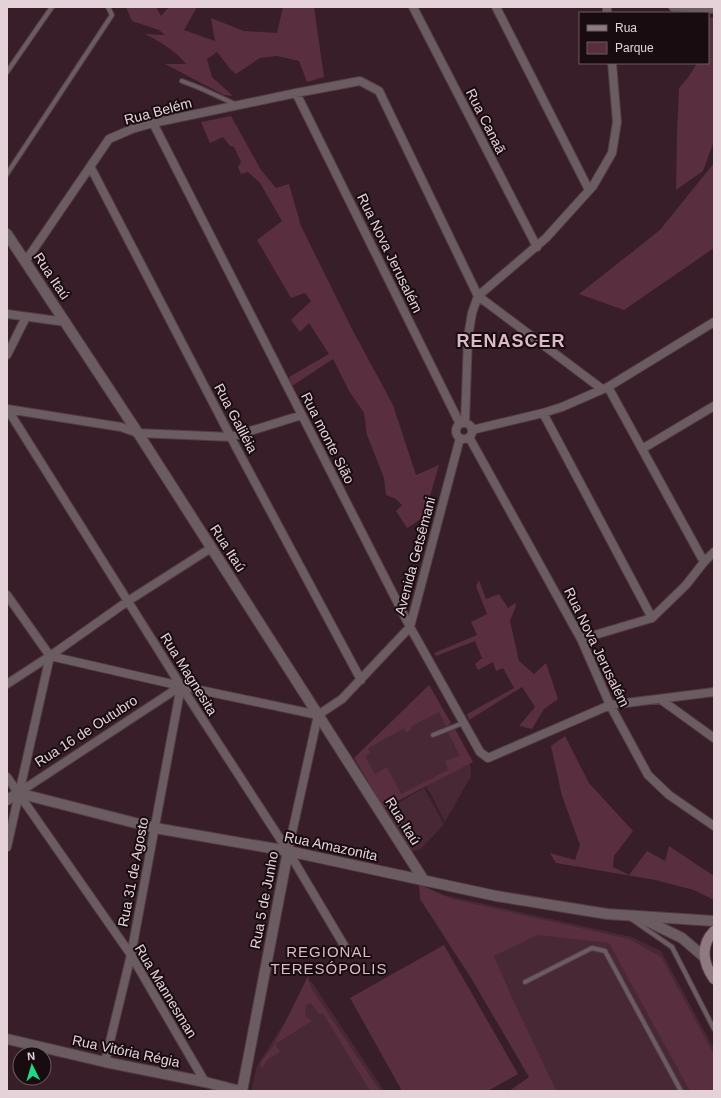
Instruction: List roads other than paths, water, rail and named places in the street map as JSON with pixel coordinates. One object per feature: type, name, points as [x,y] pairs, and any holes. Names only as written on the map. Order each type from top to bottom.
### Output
[{"type":"main road","points":[[704,957],[705,946],[710,935],[714,931]]},
{"type":"main road","name":"Rua Amazonita","points":[[704,957],[707,968],[714,979]]},
{"type":"street","name":"Rua Canaã","points":[[413,7],[537,247]]},
{"type":"street","points":[[496,7],[590,190]]},
{"type":"street","points":[[673,7],[714,9]]},
{"type":"street","points":[[612,64],[617,122],[612,153],[590,190],[546,238],[478,296],[472,314],[468,337],[463,423],[456,429],[456,432],[460,438],[464,440],[471,434],[562,407],[605,388],[713,324]]},
{"type":"street","name":"Rua Belém","points":[[25,262],[91,168],[109,139],[132,129],[153,123],[360,81],[379,91],[478,296]]},
{"type":"street","name":"Rua Nova Jerusalém","points":[[296,93],[463,423]]},
{"type":"street","name":"Rua monte Sião","points":[[153,123],[410,628],[480,752],[488,758],[610,705]]},
{"type":"street","name":"Rua Galiléia","points":[[91,168],[361,680]]},
{"type":"street","name":"Rua Itaú","points":[[7,234],[138,433],[423,879]]},
{"type":"street","points":[[478,296],[605,388],[642,449],[704,562]]},
{"type":"street","points":[[7,314],[66,322]]},
{"type":"street","points":[[7,355],[26,317]]},
{"type":"street","points":[[642,449],[714,406]]},
{"type":"street","points":[[7,409],[121,427],[138,433],[231,436],[302,415]]},
{"type":"street","name":"Rua Magnesita","points":[[7,409],[181,686],[288,851],[348,952]]},
{"type":"street","points":[[543,413],[652,618]]},
{"type":"street","points":[[463,423],[469,425],[471,434]]},
{"type":"street","name":"Rua Nova Jerusalém","points":[[471,434],[581,639],[610,705],[648,775],[669,795],[714,826]]},
{"type":"street","name":"Avenida Getsêmani","points":[[318,715],[342,699],[410,628],[460,438]]},
{"type":"street","points":[[7,684],[50,656],[128,601],[211,548]]},
{"type":"street","points":[[581,639],[652,618],[686,585],[714,552]]},
{"type":"street","points":[[7,595],[50,656],[318,715]]},
{"type":"street","points":[[7,847],[50,656]]},
{"type":"street","name":"Rua 16 de Outubro","points":[[7,800],[181,686]]},
{"type":"street","name":"Rua 31 de Agosto","points":[[105,1062],[130,955],[181,686]]},
{"type":"street","points":[[610,705],[714,692]]},
{"type":"street","points":[[660,699],[714,738]]},
{"type":"street","name":"Rua 5 de Junho","points":[[241,1091],[288,851],[318,715]]},
{"type":"street","name":"Rua Mannesman","points":[[7,777],[130,955],[205,1082]]},
{"type":"street","name":"Rua Amazonita","points":[[18,793],[155,828],[288,851],[496,896],[607,914],[714,921]]},
{"type":"street","name":"Rua Amazonita","points":[[639,917],[682,938],[704,957]]},
{"type":"street","name":"Rua Vitória Régia","points":[[7,1039],[241,1091]]},
{"type":"lane","points":[[7,72],[52,7]]},
{"type":"lane","points":[[7,174],[112,15],[108,7]]},
{"type":"lane","points":[[182,81],[237,106]]},
{"type":"lane","points":[[433,735],[463,723]]},
{"type":"lane","points":[[626,916],[672,947],[714,1029]]},
{"type":"lane","points":[[525,982],[592,948],[605,951],[681,1091]]},
{"type":"district","name":"RENASCER","points":[[511,341]]},
{"type":"district","name":"REGIONAL TERESÓPOLIS","points":[[329,960]]}]
